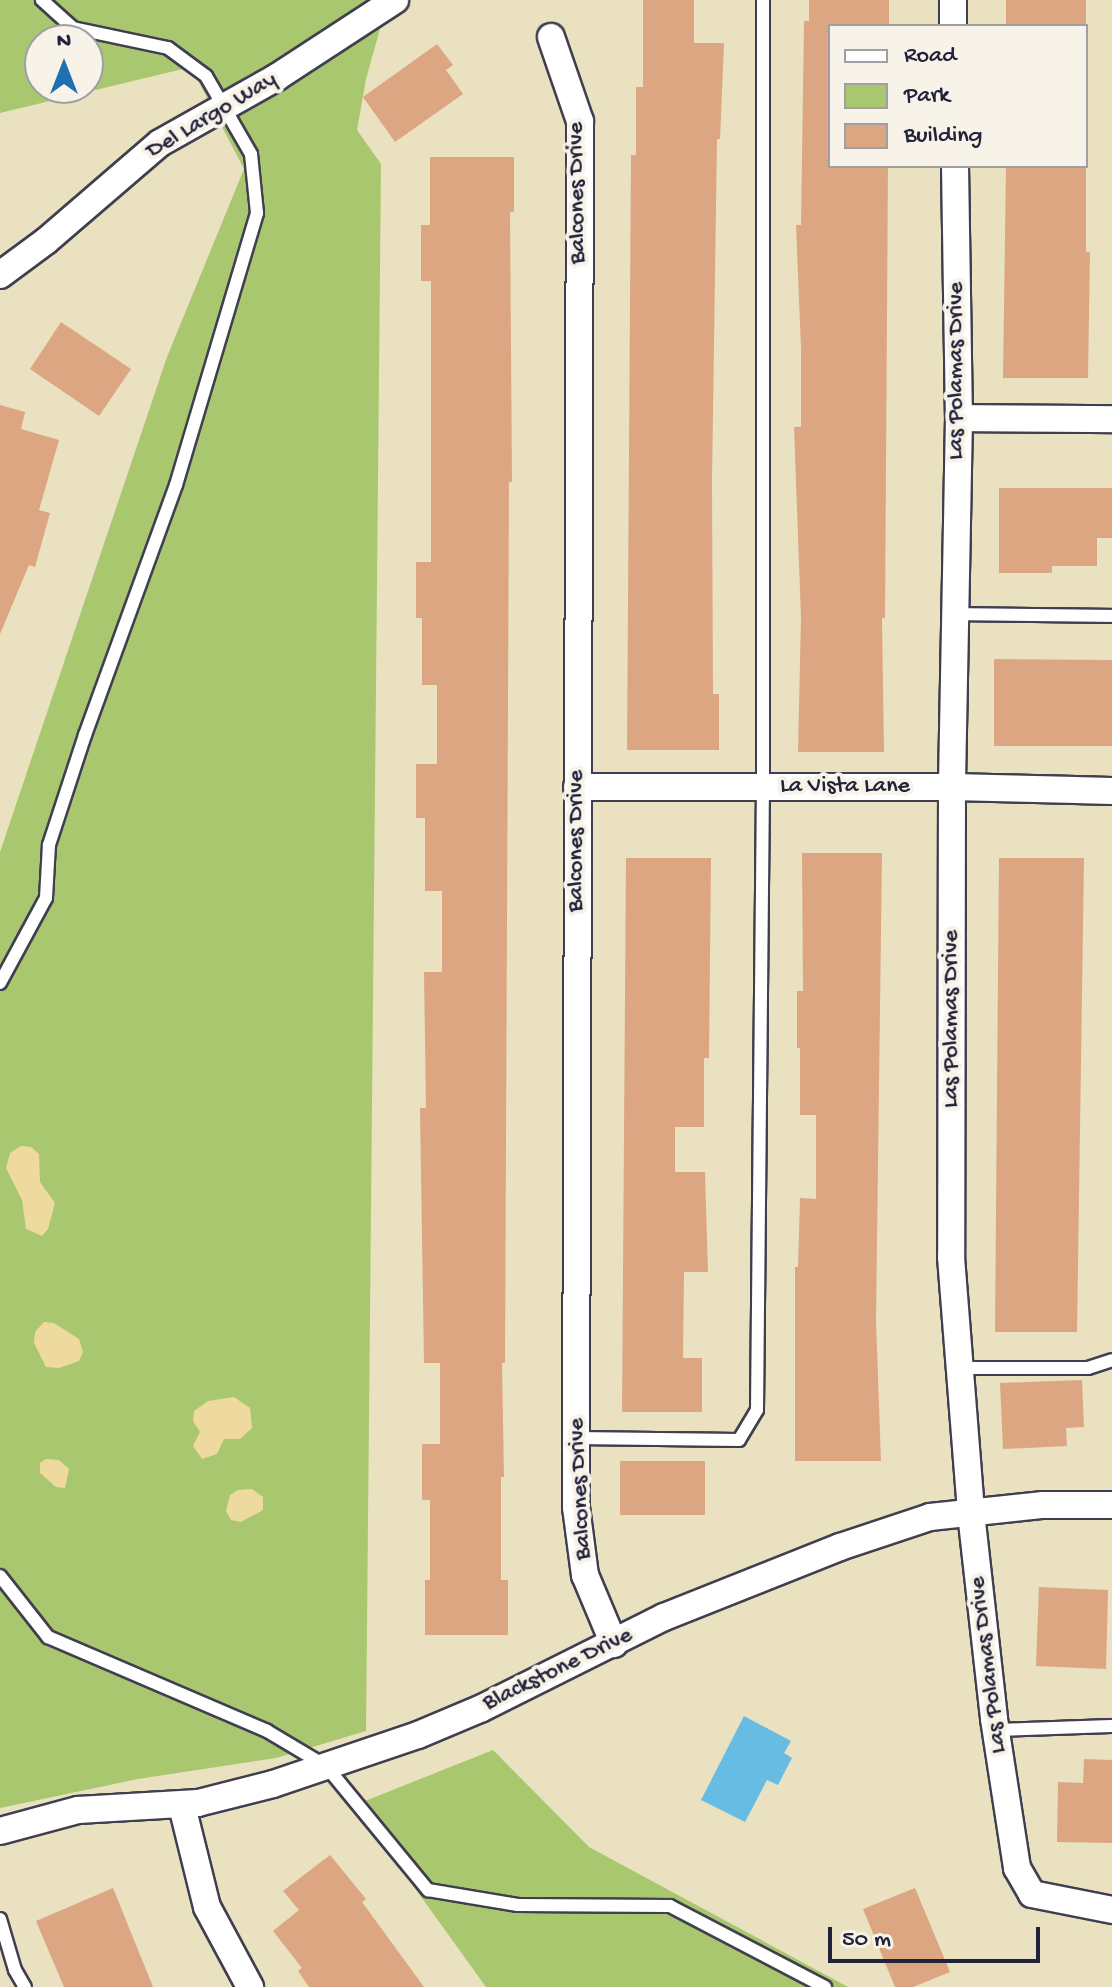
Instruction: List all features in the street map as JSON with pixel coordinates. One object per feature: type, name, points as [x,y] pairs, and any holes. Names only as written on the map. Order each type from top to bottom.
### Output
[{"type":"street","name":"Del Largo Way","points":[[0,275],[46,241],[160,143],[277,77],[395,0]]},
{"type":"street","points":[[953,0],[953,24]]},
{"type":"street","name":"Balcones Drive","points":[[551,37],[580,121],[576,1507],[585,1575],[614,1644]]},
{"type":"street","name":"Las Polamas Drive","points":[[955,168],[959,418],[952,787],[951,1257],[971,1513],[996,1730],[1017,1868],[1032,1894],[1112,1910]]},
{"type":"street","points":[[959,418],[1112,419]]},
{"type":"street","name":"La Vista Lane","points":[[577,787],[952,787],[1112,791]]},
{"type":"street","name":"Blackstone Drive","points":[[0,1831],[78,1810],[182,1806],[273,1784],[418,1735],[482,1708],[664,1617],[840,1547],[930,1517],[1043,1505],[1112,1505]]},
{"type":"street","points":[[182,1806],[207,1907],[250,1987]]},
{"type":"lane","points":[[0,983],[46,898],[49,845],[85,735],[176,485],[257,213],[251,154],[206,76],[168,48],[73,28],[42,0]]},
{"type":"lane","points":[[576,1438],[739,1440],[757,1410],[763,787],[763,0]]},
{"type":"lane","points":[[955,614],[1112,616]]},
{"type":"lane","points":[[959,1368],[1088,1368],[1112,1360]]},
{"type":"lane","points":[[0,1576],[48,1637],[267,1731],[326,1766],[428,1890],[518,1905],[670,1906],[825,1987]]},
{"type":"lane","points":[[996,1730],[1112,1726]]},
{"type":"lane","points":[[0,1919],[15,1970],[25,1987]]},
{"type":"green space","points":[[0,0],[388,0],[366,79],[357,130],[381,164],[366,1731],[276,1758],[138,1779],[0,1808],[0,852],[167,357],[244,169],[191,67],[104,88],[104,24],[24,24],[24,104],[37,104],[0,113]]},
{"type":"green space","points":[[493,1750],[589,1847],[848,1987],[486,1987],[355,1805]]},
{"type":"sand","points":[[21,1146],[31,1147],[39,1154],[40,1182],[55,1203],[48,1229],[42,1236],[26,1229],[22,1200],[6,1168],[10,1153]]},
{"type":"sand","points":[[44,1322],[54,1323],[79,1339],[83,1352],[79,1361],[59,1368],[46,1367],[34,1343],[35,1332]]},
{"type":"sand","points":[[234,1397],[250,1408],[252,1428],[240,1439],[224,1439],[217,1454],[202,1459],[193,1446],[200,1432],[193,1421],[194,1411],[208,1401]]},
{"type":"sand","points":[[46,1459],[59,1460],[69,1469],[65,1488],[56,1487],[40,1473],[40,1463]]},
{"type":"sand","points":[[252,1489],[263,1497],[263,1510],[241,1522],[231,1520],[226,1511],[230,1495],[238,1490]]},
{"type":"water","points":[[744,1716],[791,1741],[784,1753],[792,1758],[778,1785],[767,1780],[745,1822],[701,1800]]},
{"type":"building","points":[[643,0],[694,0],[694,43],[724,43],[720,139],[717,139],[712,481],[713,694],[719,694],[719,750],[627,750],[631,155],[636,155],[636,87],[643,87]]},
{"type":"building","points":[[809,0],[889,0],[889,24],[828,24],[828,168],[888,168],[885,618],[882,618],[884,752],[798,752],[801,618],[794,427],[801,427],[801,348],[796,225],[801,225],[804,21],[809,21]]},
{"type":"building","points":[[1006,0],[1086,0],[1086,24],[1006,24]]},
{"type":"building","points":[[437,44],[453,65],[446,70],[463,94],[395,142],[363,97]]},
{"type":"building","points":[[430,157],[514,157],[514,212],[510,212],[512,482],[509,482],[505,1363],[502,1363],[504,1477],[501,1477],[501,1580],[508,1580],[508,1635],[425,1635],[425,1580],[430,1580],[430,1500],[422,1500],[422,1444],[440,1444],[440,1363],[424,1363],[420,1108],[426,1108],[424,972],[442,972],[442,891],[425,891],[425,818],[416,818],[416,764],[437,764],[437,685],[422,685],[422,618],[416,618],[416,562],[431,562],[431,281],[421,281],[421,225],[430,225]]},
{"type":"building","points":[[1006,168],[1086,168],[1086,252],[1090,252],[1088,378],[1003,378]]},
{"type":"building","points":[[61,322],[131,369],[99,416],[30,369]]},
{"type":"building","points":[[0,405],[25,412],[21,429],[59,440],[39,510],[50,513],[35,567],[29,565],[0,634]]},
{"type":"building","points":[[999,488],[1112,488],[1112,538],[1097,538],[1097,566],[1052,566],[1052,573],[999,573]]},
{"type":"building","points":[[994,659],[1112,660],[1112,746],[994,746]]},
{"type":"building","points":[[802,853],[882,853],[876,1321],[881,1461],[795,1461],[795,1267],[798,1267],[800,1198],[816,1199],[816,1115],[800,1115],[800,1048],[797,1048],[797,991],[803,991]]},
{"type":"building","points":[[626,858],[711,858],[709,1058],[704,1058],[704,1127],[675,1127],[675,1172],[705,1172],[708,1272],[684,1272],[683,1358],[702,1358],[702,1412],[622,1412]]},
{"type":"building","points":[[999,858],[1084,858],[1077,1332],[995,1332]]},
{"type":"building","points":[[1082,1380],[1084,1427],[1066,1428],[1067,1446],[1003,1449],[1000,1383]]},
{"type":"building","points":[[620,1461],[705,1461],[705,1515],[620,1515]]},
{"type":"building","points":[[1039,1587],[1108,1590],[1106,1669],[1036,1666]]},
{"type":"building","points":[[1084,1759],[1112,1760],[1112,1843],[1057,1842],[1058,1782],[1083,1783]]},
{"type":"building","points":[[330,1855],[366,1899],[362,1902],[424,1987],[309,1987],[298,1971],[302,1968],[273,1931],[299,1910],[283,1891]]},
{"type":"building","points":[[113,1888],[153,1987],[64,1987],[36,1921]]},
{"type":"building","points":[[915,1888],[950,1972],[913,1987],[895,1987],[863,1909]]}]
